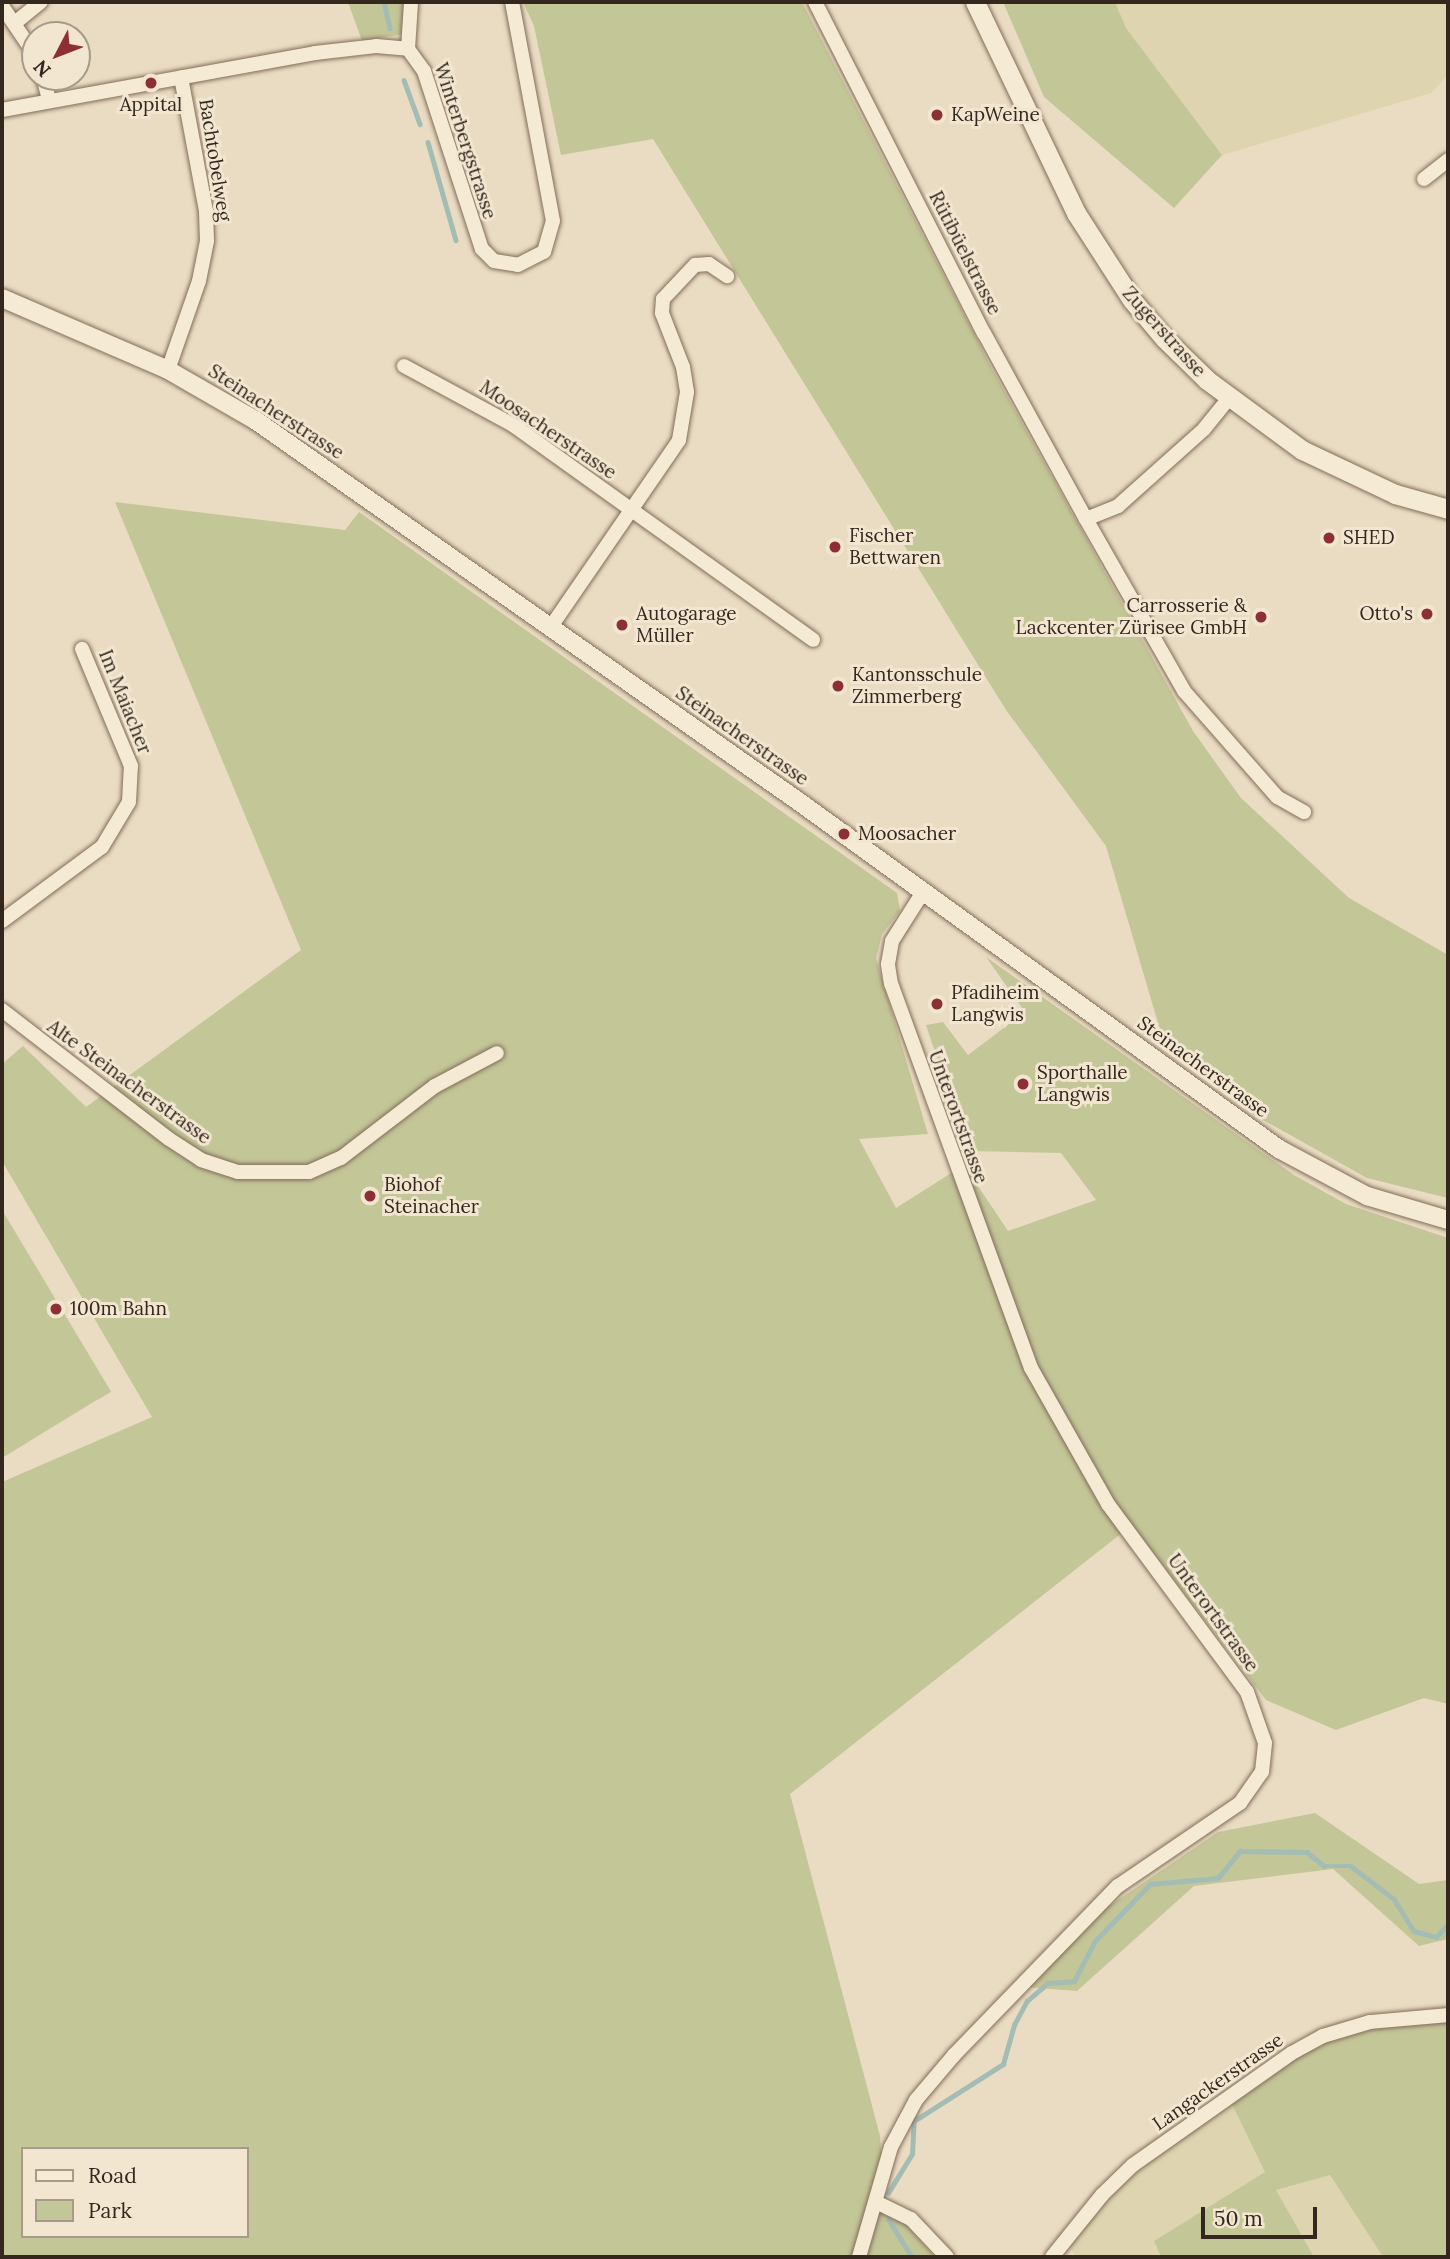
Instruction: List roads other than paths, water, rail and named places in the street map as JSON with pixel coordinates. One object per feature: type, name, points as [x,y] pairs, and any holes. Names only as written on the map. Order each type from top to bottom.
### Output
[{"type":"main road","name":"Zugerstrasse","points":[[975,2],[1052,171],[1101,254],[1164,338],[1229,398],[1326,464],[1395,494],[1448,509]]},
{"type":"street","points":[[16,22],[41,2]]},
{"type":"street","points":[[408,49],[411,2]]},
{"type":"street","name":"Winterbergstrasse","points":[[2,110],[315,52],[376,46],[408,49],[424,71],[482,249],[501,263],[527,262],[549,244],[552,221],[512,2]]},
{"type":"street","name":"Rütibüelstrasse","points":[[815,2],[984,333],[1184,691],[1277,797],[1304,812]]},
{"type":"street","points":[[2,6],[21,31]]},
{"type":"street","name":"Bachtobelweg","points":[[168,370],[199,281],[207,241],[206,211],[181,77]]},
{"type":"street","points":[[47,91],[49,100]]},
{"type":"street","points":[[1424,179],[1448,160]]},
{"type":"street","points":[[550,628],[679,440],[684,417],[683,367],[662,313],[663,299],[695,265],[709,264],[727,276]]},
{"type":"street","name":"Steinacherstrasse","points":[[2,298],[168,370],[305,453],[923,892],[1279,1149],[1358,1192],[1448,1220]]},
{"type":"street","name":"Moosacherstrasse","points":[[404,366],[513,425],[813,640]]},
{"type":"street","points":[[1086,519],[1118,506],[1204,429],[1229,398]]},
{"type":"street","name":"Im Maiacher","points":[[2,921],[102,846],[130,802],[131,766],[82,649]]},
{"type":"street","name":"Unterortstrasse","points":[[859,2257],[878,2203],[891,2147],[916,2100],[946,2064],[1118,1886],[1241,1803],[1262,1772],[1265,1743],[1247,1692],[1108,1504],[1031,1368],[891,984],[888,964],[892,940],[923,892]]},
{"type":"street","name":"Alte Steinacherstrasse","points":[[2,1010],[169,1139],[201,1160],[237,1172],[309,1172],[341,1158],[435,1086],[497,1053]]},
{"type":"street","name":"Langackerstrasse","points":[[1052,2257],[1102,2195],[1133,2165],[1292,2053],[1323,2036],[1370,2022],[1448,2015]]},
{"type":"street","points":[[878,2203],[911,2219],[947,2257]]},
{"type":"waterway","points":[[384,2],[390,28]]},
{"type":"waterway","points":[[404,80],[420,124]]},
{"type":"waterway","points":[[428,142],[456,240]]},
{"type":"waterway","points":[[888,2193],[912,2154],[914,2121],[1003,2064],[1014,2025],[1027,2001],[1048,1983],[1074,1981],[1095,1941],[1150,1884],[1218,1878],[1240,1851],[1307,1852],[1324,1866],[1351,1866],[1394,1899],[1414,1931],[1436,1937],[1448,1924]]},
{"type":"waterway","points":[[889,2220],[912,2257]]},
{"type":"place","name":"Appital","points":[[151,83]]},
{"type":"place","name":"KapWeine","points":[[937,115]]},
{"type":"place","name":"SHED","points":[[1329,538]]},
{"type":"place","name":"Fischer Bettwaren","points":[[835,547]]},
{"type":"place","name":"Otto's","points":[[1427,614]]},
{"type":"place","name":"Carrosserie & Lackcenter Zürisee GmbH","points":[[1261,617]]},
{"type":"place","name":"Autogarage Müller","points":[[622,625]]},
{"type":"place","name":"Kantonsschule Zimmerberg","points":[[838,686]]},
{"type":"place","name":"Moosacher","points":[[844,834]]},
{"type":"place","name":"Pfadiheim Langwis","points":[[937,1004]]},
{"type":"place","name":"Sporthalle Langwis","points":[[1023,1084]]},
{"type":"place","name":"Biohof Steinacher","points":[[370,1196]]},
{"type":"place","name":"100m Bahn","points":[[56,1309]]}]
